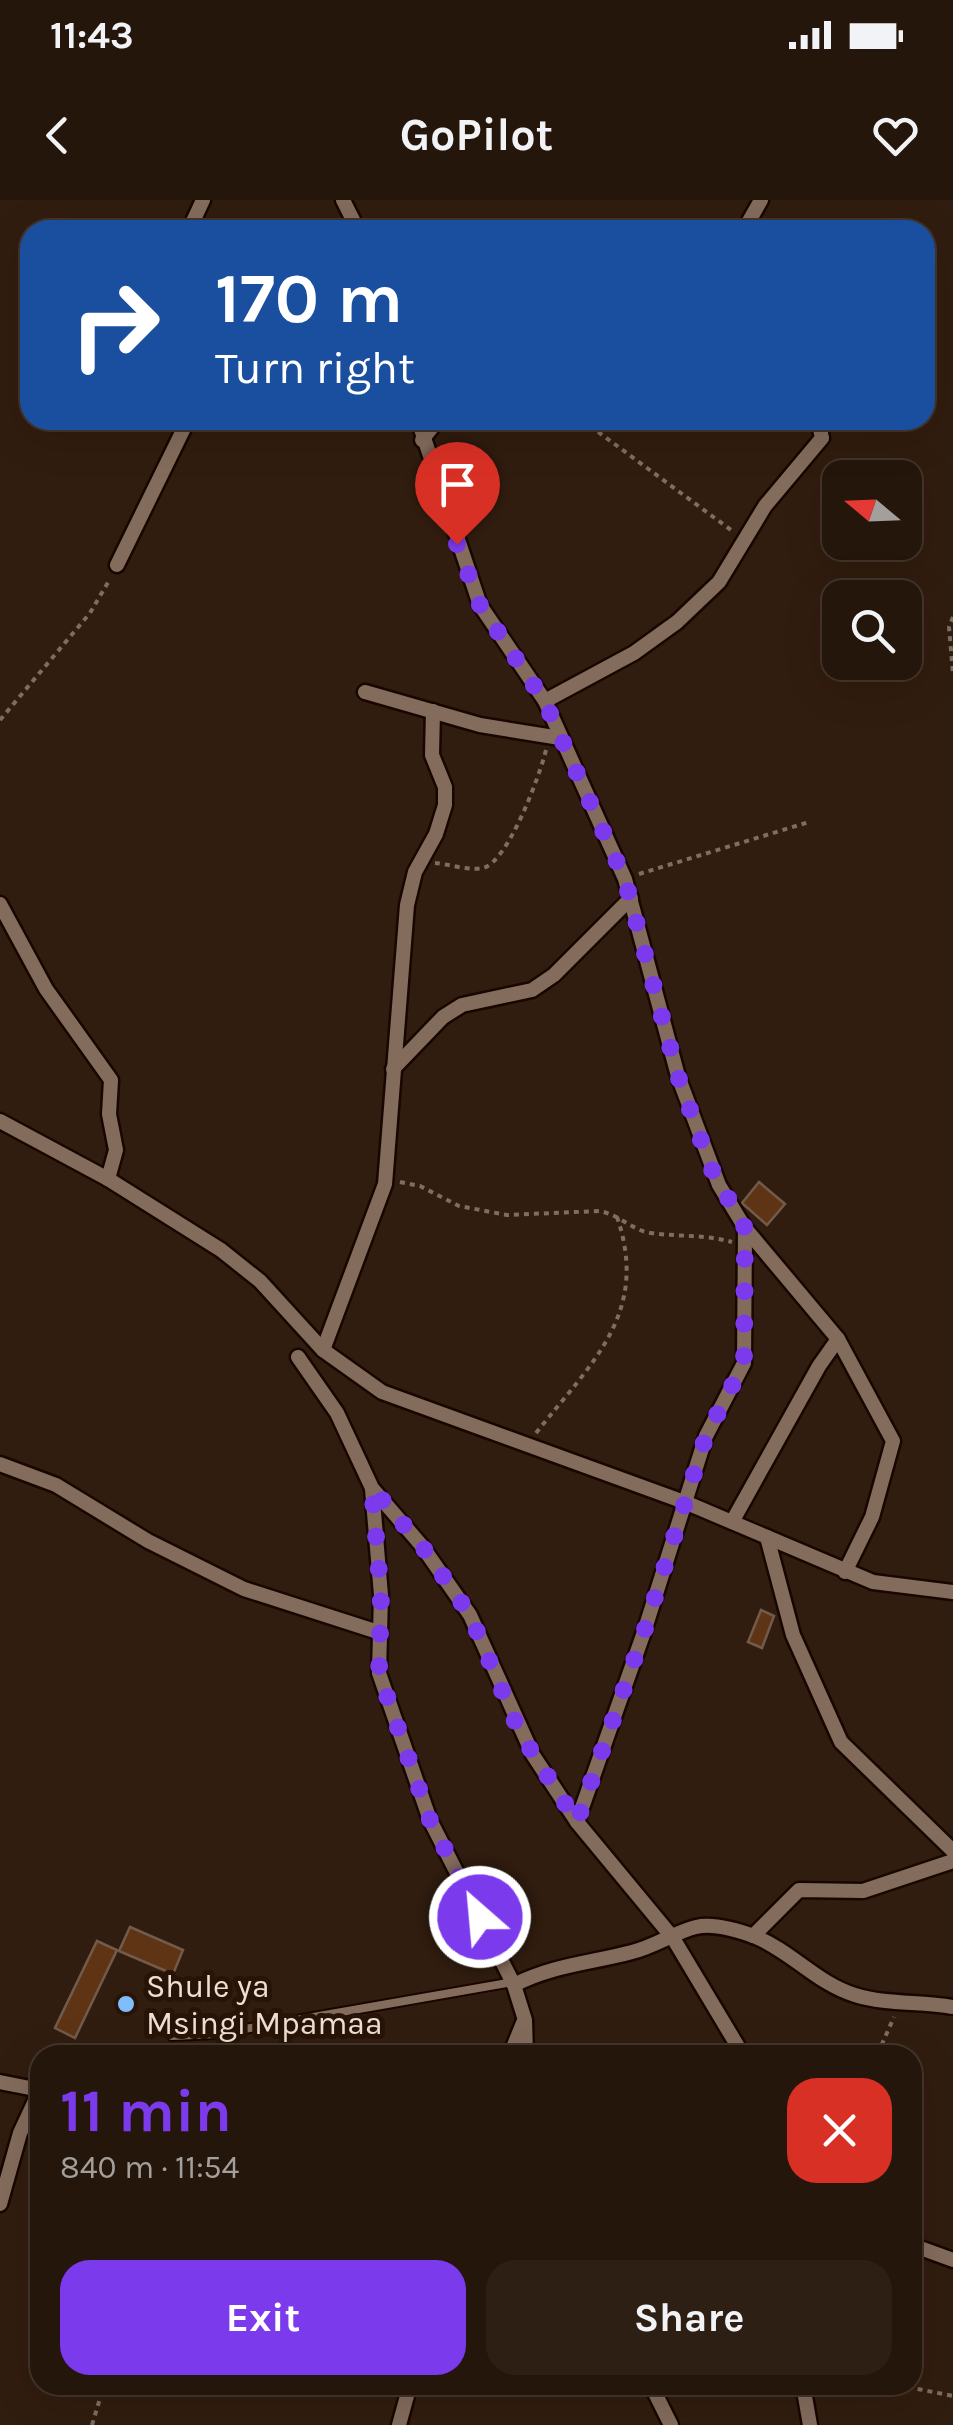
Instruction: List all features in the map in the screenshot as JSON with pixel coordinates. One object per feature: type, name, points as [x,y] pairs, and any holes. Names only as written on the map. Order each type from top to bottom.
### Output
[{"type":"street","points":[[117,565],[183,430]]},
{"type":"street","points":[[420,430],[480,605],[545,702],[555,738],[625,880],[678,1076],[711,1168],[745,1228],[838,1339],[893,1441],[872,1517],[846,1572]]},
{"type":"street","points":[[422,440],[430,430]]},
{"type":"street","points":[[545,702],[634,653],[720,582],[766,506],[822,438],[823,430]]},
{"type":"street","points":[[364,692],[555,738]]},
{"type":"street","points":[[324,1350],[385,1184],[405,924],[420,864],[436,834],[446,795],[432,756],[434,711]]},
{"type":"street","points":[[392,1069],[443,1017],[462,1005],[532,990],[554,975],[631,898]]},
{"type":"street","points":[[0,904],[46,989],[111,1080],[109,1114],[116,1150],[108,1178]]},
{"type":"street","points":[[1,1124],[108,1178],[180,1221],[260,1280],[324,1350],[382,1392],[687,1503],[846,1572],[908,1589],[953,1592]]},
{"type":"street","points":[[577,1822],[687,1503],[706,1436],[744,1363],[745,1228]]},
{"type":"street","points":[[732,1522],[838,1339]]},
{"type":"street","points":[[298,1357],[336,1413],[372,1488],[422,1546],[470,1615],[520,1733],[577,1822],[673,1938],[737,2045]]},
{"type":"street","points":[[0,1464],[56,1485],[148,1541],[244,1588],[378,1632]]},
{"type":"street","points":[[372,1488],[381,1596],[379,1673],[430,1820],[514,1983],[525,2020],[526,2045]]},
{"type":"street","points":[[767,1537],[793,1635],[841,1742],[953,1851]]},
{"type":"street","points":[[754,1936],[799,1890],[863,1891],[953,1861]]},
{"type":"street","points":[[514,1983],[546,1969],[632,1952],[695,1927],[710,1926],[754,1936],[849,1994],[878,2002],[953,2007]]},
{"type":"street","points":[[514,2045],[525,2020]]},
{"type":"street","points":[[0,2082],[30,2088]]},
{"type":"street","points":[[0,2204],[20,2132],[30,2111]]},
{"type":"street","points":[[922,2248],[953,2260]]},
{"type":"street","points":[[399,2425],[407,2395]]},
{"type":"street","points":[[655,2395],[671,2425]]},
{"type":"street","points":[[805,2395],[810,2425]]},
{"type":"lane","points":[[172,2036],[216,2034],[514,1983]]},
{"type":"path","points":[[596,430],[746,541]]},
{"type":"path","points":[[0,720],[90,613],[117,565]]},
{"type":"path","points":[[953,617],[949,627],[953,674]]},
{"type":"path","points":[[420,864],[482,868],[493,863],[505,849],[555,738]]},
{"type":"path","points":[[625,880],[809,822]]},
{"type":"path","points":[[385,1184],[420,1186],[459,1206],[507,1215],[616,1214],[650,1233],[697,1232],[744,1245]]},
{"type":"path","points":[[527,1445],[597,1359],[617,1323],[630,1266],[616,1214]]},
{"type":"path","points":[[882,2045],[902,2001]]},
{"type":"path","points":[[922,2390],[953,2396]]},
{"type":"path","points":[[92,2425],[101,2395]]},
{"type":"building","points":[[759,1182],[785,1204],[767,1225],[742,1203]]},
{"type":"building","points":[[761,1610],[774,1616],[762,1648],[748,1642]]},
{"type":"building","points":[[130,1927],[183,1950],[173,1974],[119,1951]]},
{"type":"building","points":[[97,1941],[117,1950],[75,2038],[55,2028]]},
{"type":"place","name":"Shule ya Msingi Mpamaa","points":[[126,2004]]},
{"type":"route","points":[[457,544],[480,605],[545,702],[625,880],[647,949],[678,1076],[711,1168],[745,1228],[744,1363],[696,1463],[687,1503],[577,1822],[520,1733],[470,1615],[422,1546],[372,1488],[381,1596],[379,1673],[430,1820],[480,1917]]}]
